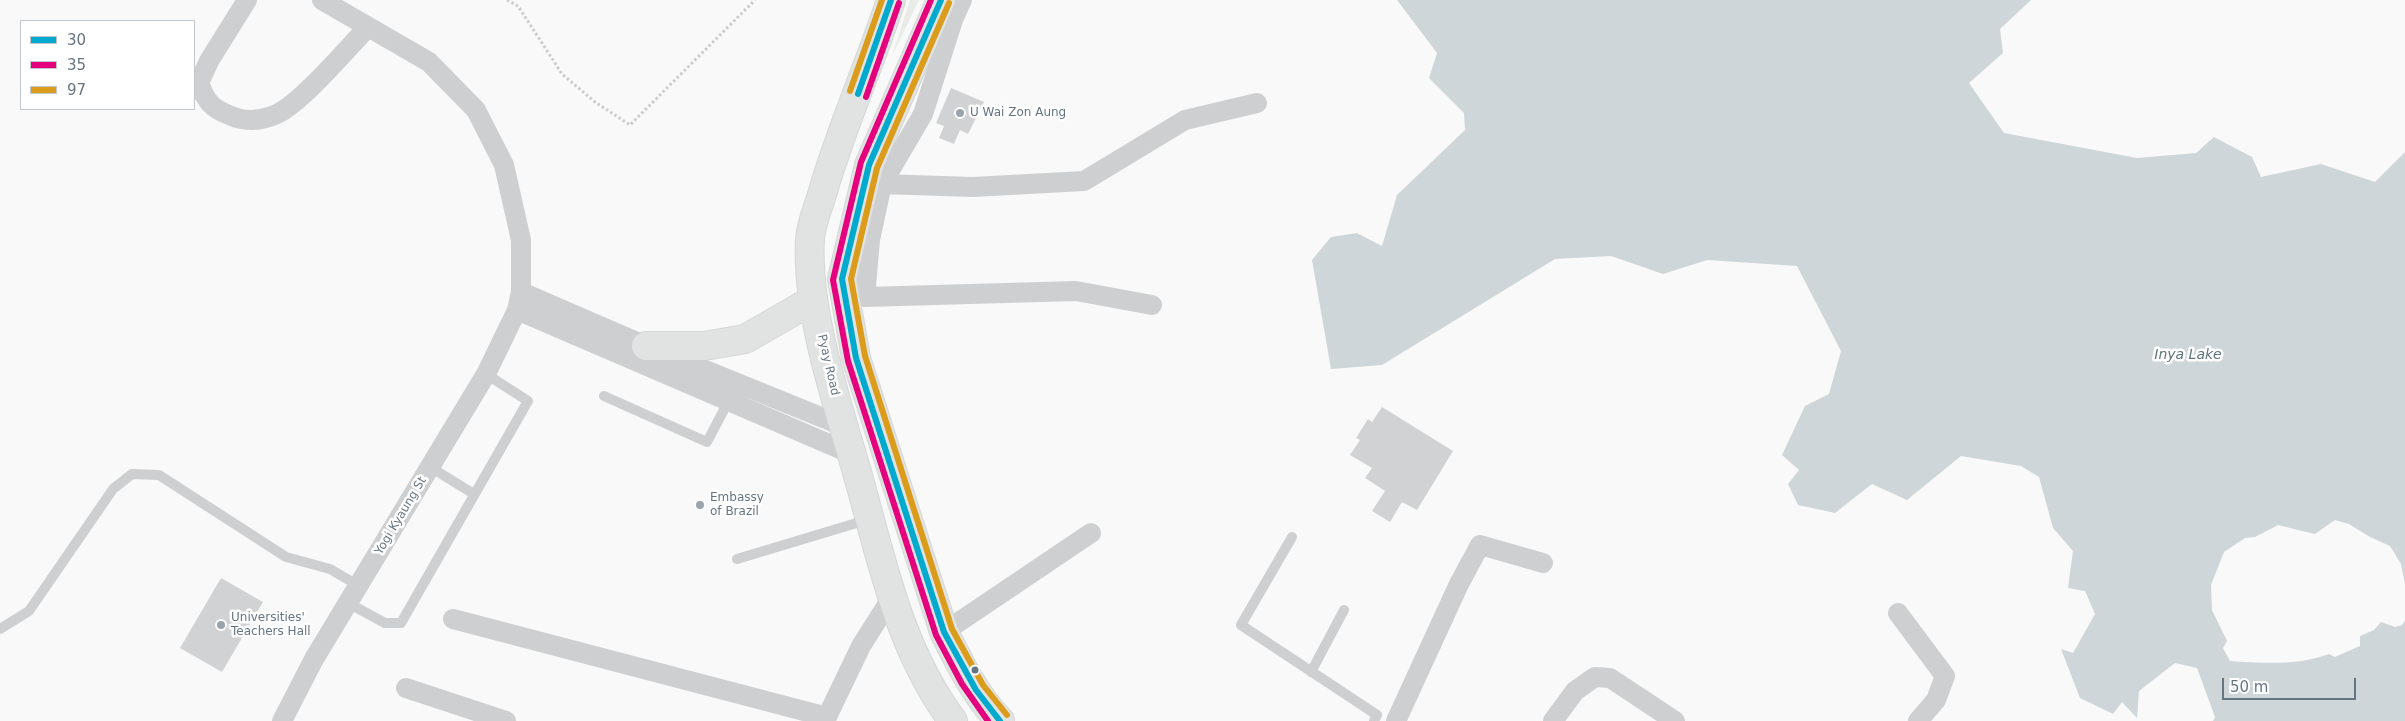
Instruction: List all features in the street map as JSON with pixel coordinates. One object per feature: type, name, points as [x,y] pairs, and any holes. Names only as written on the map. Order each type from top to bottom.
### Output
[{"type":"highway","name":"Pyay Road","points":[[891,0],[873,54],[831,164],[810,237],[813,300],[843,426],[892,597],[912,652],[936,698],[953,721]]},
{"type":"highway","points":[[941,0],[869,164],[842,279],[856,358],[944,632],[964,672],[990,710],[1000,721]]},
{"type":"highway","points":[[646,346],[704,346],[745,339],[813,300]]},
{"type":"highway","points":[[843,426],[875,417]]},
{"type":"street","points":[[247,0],[209,61],[199,83],[206,100],[221,112],[238,119],[257,120],[278,113],[300,96],[368,27]]},
{"type":"street","points":[[322,0],[429,62],[476,110],[504,165],[521,240],[519,301]]},
{"type":"street","points":[[962,0],[953,20],[923,114],[882,184],[870,240],[865,297],[1076,291],[1152,305]]},
{"type":"street","points":[[882,184],[973,187],[1084,181],[1185,120],[1256,103]]},
{"type":"street","points":[[519,301],[646,346],[843,426]]},
{"type":"street","points":[[519,301],[728,402],[852,454]]},
{"type":"street","name":"Yogi Kyaung St","points":[[282,721],[314,658],[486,374],[519,301]]},
{"type":"street","points":[[944,632],[1091,534]]},
{"type":"street","points":[[1396,721],[1459,584],[1480,545],[1543,563]]},
{"type":"street","points":[[454,618],[826,719],[861,646],[892,597]]},
{"type":"street","points":[[1898,613],[1945,676],[1936,700],[1918,721]]},
{"type":"street","points":[[1553,721],[1575,691],[1595,677],[1610,678],[1675,721]]},
{"type":"street","points":[[406,688],[506,721]]},
{"type":"lane","points":[[348,603],[385,623],[401,623],[528,401],[486,374]]},
{"type":"lane","points":[[604,396],[707,442],[728,402]]},
{"type":"lane","points":[[430,467],[474,494]]},
{"type":"lane","points":[[0,629],[29,611],[112,489],[132,474],[159,475],[286,557],[330,569],[359,586]]},
{"type":"lane","points":[[736,559],[870,519]]},
{"type":"lane","points":[[1292,537],[1241,625],[1377,715],[1374,721]]},
{"type":"lane","points":[[1311,672],[1344,610]]},
{"type":"path","points":[[507,0],[518,6],[562,74],[595,102],[630,125],[755,0]]},
{"type":"shaded area","points":[[910,0],[919,0],[892,56]]},
{"type":"water","name":"Inya Lake","points":[[1397,0],[2031,0],[2000,29],[2003,53],[1969,83],[2004,133],[2137,158],[2196,153],[2214,137],[2252,157],[2261,177],[2321,164],[2375,182],[2405,152],[2405,584],[2401,564],[2390,546],[2370,537],[2349,524],[2335,520],[2315,534],[2278,525],[2255,537],[2245,538],[2224,552],[2211,585],[2212,610],[2227,641],[2223,648],[2230,661],[2280,663],[2317,658],[2329,654],[2335,657],[2360,646],[2360,636],[2374,630],[2381,622],[2395,627],[2402,625],[2405,621],[2405,721],[2213,721],[2215,717],[2197,668],[2175,663],[2139,691],[2137,718],[2122,702],[2113,714],[2080,698],[2061,649],[2073,653],[2095,614],[2085,591],[2068,588],[2073,551],[2053,528],[2039,477],[2021,466],[1961,456],[1907,500],[1872,484],[1835,513],[1798,505],[1788,484],[1799,470],[1782,455],[1805,406],[1829,394],[1841,351],[1797,266],[1707,260],[1663,274],[1611,256],[1555,259],[1382,365],[1331,369],[1312,260],[1331,237],[1357,233],[1382,246],[1397,195],[1465,130],[1464,113],[1429,78],[1437,53]]},
{"type":"building","name":"U Wai Zon Aung","points":[[951,88],[984,102],[968,134],[960,130],[954,144],[939,138],[944,126],[936,123]]},
{"type":"building","points":[[1382,407],[1453,451],[1417,510],[1402,502],[1390,522],[1372,511],[1385,491],[1365,478],[1372,468],[1350,455],[1360,440],[1356,438],[1368,419],[1372,422]]},
{"type":"building","name":"Universities' Teachers Hall","points":[[221,578],[263,602],[222,672],[180,648]]},
{"type":"transit line","name":"97","points":[[850,91],[882,0]]},
{"type":"transit line","name":"30","points":[[858,94],[891,0]]},
{"type":"transit line","name":"35","points":[[931,0],[861,162],[833,280],[848,361],[936,635],[962,684],[988,721]]},
{"type":"transit line","name":"30","points":[[941,0],[869,165],[842,279],[856,358],[944,632],[976,690],[1000,721]]},
{"type":"transit line","name":"35","points":[[866,97],[899,3]]},
{"type":"transit line","name":"97","points":[[949,3],[877,168],[851,279],[865,356],[952,629],[983,685],[1007,715]]},
{"type":"place","name":"U Wai Zon Aung","points":[[960,113]]},
{"type":"place","name":"Embassy of Brazil","points":[[700,505]]},
{"type":"place","name":"Universities' Teachers Hall","points":[[221,625]]}]
